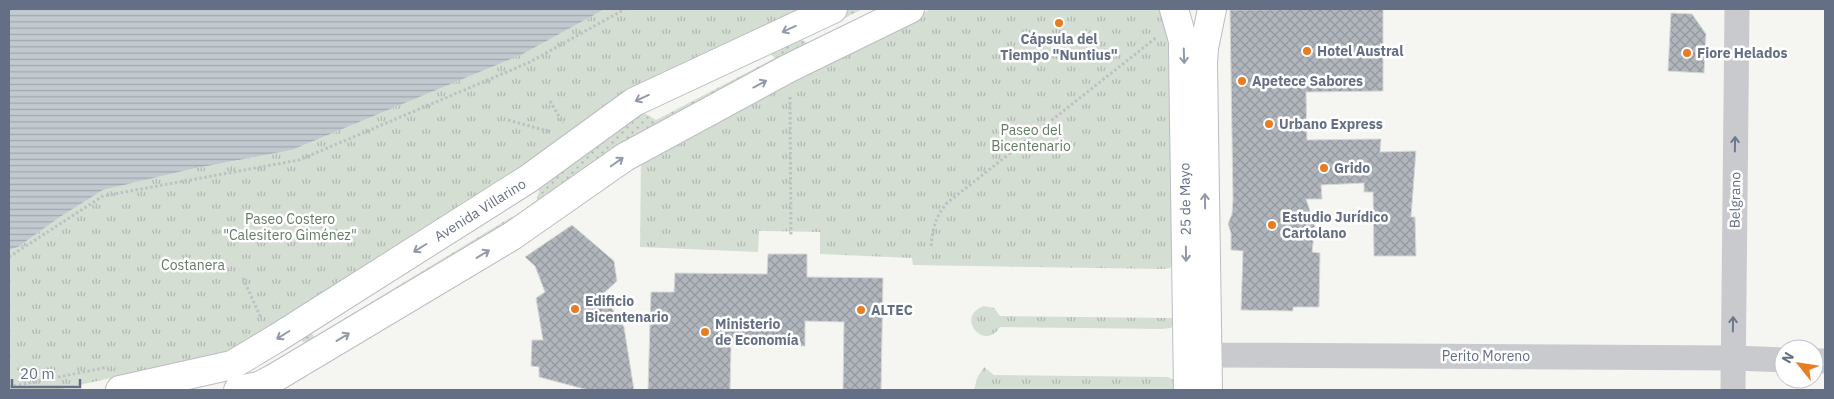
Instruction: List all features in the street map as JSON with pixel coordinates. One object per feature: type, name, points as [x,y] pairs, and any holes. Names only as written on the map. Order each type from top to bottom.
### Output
[{"type":"main road","name":"Avenida Villarino","points":[[118,378],[232,364],[261,331],[528,179],[634,102],[833,9]]},
{"type":"main road","points":[[253,389],[512,236],[625,157],[789,68],[910,9]]},
{"type":"main road","name":"25 de Mayo","points":[[1174,9],[1184,51],[1198,354],[1208,390]]},
{"type":"main road","name":"25 de Mayo","points":[[1188,390],[1198,354],[1203,64],[1204,48],[1212,9]]},
{"type":"street","name":"Belgrano","points":[[1733,390],[1737,9]]},
{"type":"street","points":[[253,389],[261,331]]},
{"type":"street","name":"Perito Moreno","points":[[1198,354],[1774,360]]},
{"type":"path","points":[[9,257],[103,196],[299,160],[528,63],[625,9]]},
{"type":"path","points":[[931,246],[937,217],[947,203],[1158,37]]},
{"type":"path","points":[[790,91],[791,236]]},
{"type":"path","points":[[508,120],[556,133],[551,137]]},
{"type":"path","points":[[243,278],[261,331]]},
{"type":"path","points":[[9,388],[118,378]]},
{"type":"green space","name":"Paseo Costero \"Calesitero Giménez\"","points":[[605,9],[808,9],[532,164],[227,353],[56,390],[9,390],[9,250],[18,247],[60,217],[103,190],[192,169],[292,150],[523,54]]},
{"type":"green space","points":[[850,9],[863,9],[801,39],[815,48],[523,218],[527,207],[537,200],[541,181],[638,109],[656,120],[775,58],[764,49]]},
{"type":"green space","name":"Paseo del Bicentenario","points":[[931,9],[1164,9],[1170,18],[1176,261],[1170,268],[913,265],[912,258],[820,254],[820,232],[759,231],[758,252],[640,247],[641,158],[791,78]]},
{"type":"green space","points":[[513,216],[509,226],[307,344],[302,341],[302,336],[309,329],[314,337]]},
{"type":"green space","points":[[984,306],[994,308],[1000,316],[1171,318],[1174,319],[1174,323],[1171,328],[1162,329],[1000,327],[993,334],[987,336],[975,330],[972,324],[972,317],[975,311]]},
{"type":"green space","points":[[984,367],[994,375],[1167,377],[1178,383],[1178,390],[974,390],[977,378]]},
{"type":"shaded area","points":[[9,9],[605,9],[523,54],[292,150],[192,169],[103,190],[60,217],[18,247],[9,250]]},
{"type":"building","points":[[1383,9],[1383,91],[1306,92],[1307,140],[1381,139],[1380,152],[1416,151],[1411,217],[1415,217],[1416,256],[1374,256],[1373,192],[1364,192],[1364,183],[1321,185],[1322,199],[1306,199],[1315,226],[1312,252],[1320,253],[1319,307],[1293,307],[1293,311],[1241,310],[1243,251],[1231,250],[1231,233],[1228,224],[1232,214],[1233,200],[1230,10]]},
{"type":"building","name":"Fiore Helados","points":[[1671,13],[1692,14],[1706,34],[1704,73],[1668,71]]},
{"type":"building","name":"Edificio Bicentenario","points":[[572,225],[614,261],[617,281],[603,294],[624,327],[634,390],[588,390],[539,377],[539,367],[531,366],[532,340],[543,340],[536,298],[545,292],[535,266],[525,257]]},
{"type":"building","name":"Ministerio de Economía","points":[[768,254],[807,254],[807,277],[883,278],[881,390],[843,390],[844,322],[805,321],[805,346],[731,345],[730,390],[648,390],[651,292],[674,292],[675,273],[767,274]]},
{"type":"place","name":"Cápsula del Tiempo \"Nuntius\"","points":[[1059,23]]},
{"type":"place","name":"Hotel Austral","points":[[1307,51]]},
{"type":"place","name":"Fiore Helados","points":[[1687,53]]},
{"type":"place","name":"Apetece Sabores","points":[[1242,81]]},
{"type":"place","name":"Urbano Express","points":[[1269,124]]},
{"type":"place","name":"Grido","points":[[1324,168]]},
{"type":"place","name":"Estudio Jurídico Cartolano","points":[[1272,225]]},
{"type":"place","name":"Edificio Bicentenario","points":[[575,309]]},
{"type":"place","name":"ALTEC","points":[[861,310]]},
{"type":"place","name":"Ministerio de Economía","points":[[705,332]]},
{"type":"park label","name":"Costanera","points":[[193,265]]}]
